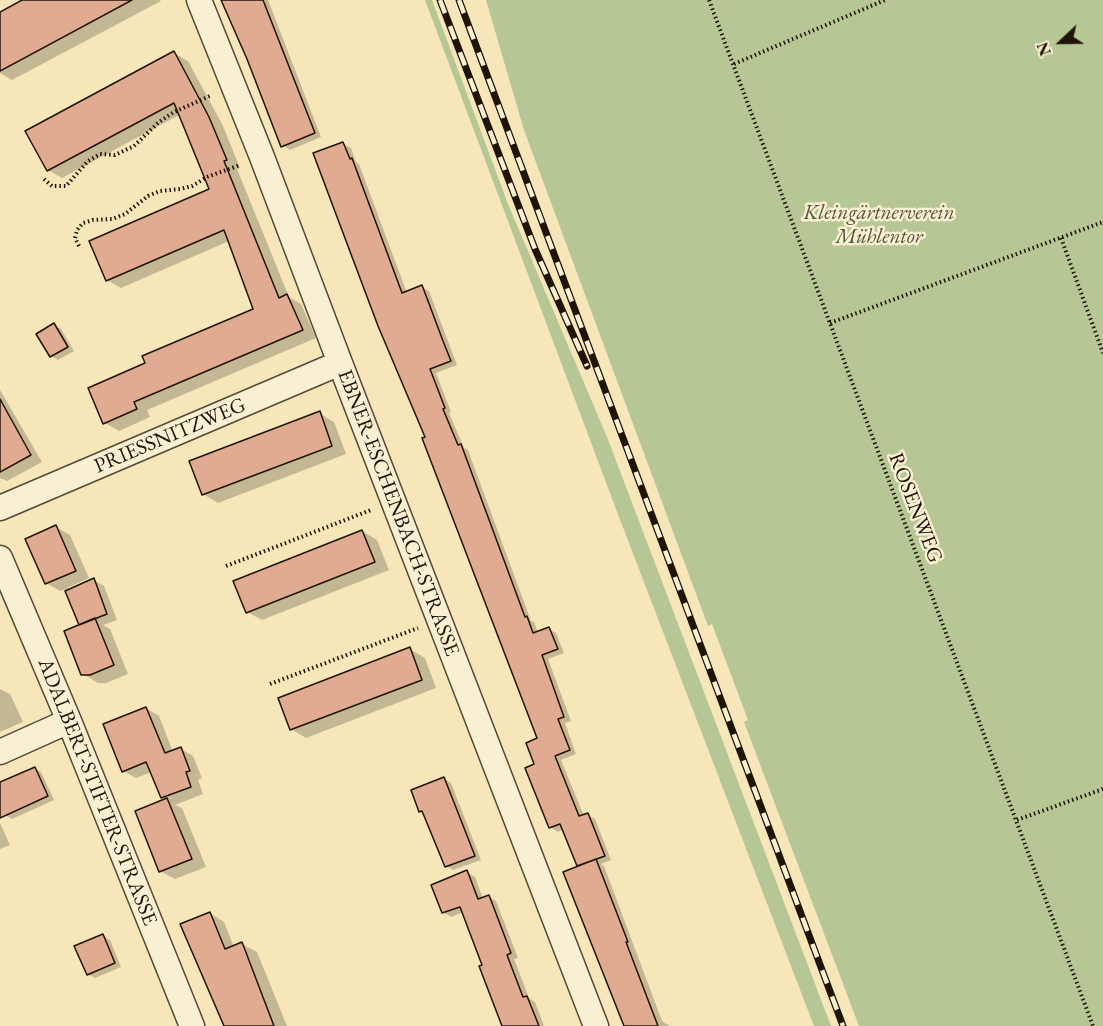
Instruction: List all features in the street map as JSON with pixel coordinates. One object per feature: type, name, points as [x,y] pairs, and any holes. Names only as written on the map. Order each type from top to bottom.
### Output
[{"type":"street","name":"EBNER-ESCHENBACH-STRASSE","points":[[199,0],[262,157],[339,363],[596,1026]]},
{"type":"street","name":"PRIESSNITZWEG","points":[[0,508],[339,363]]},
{"type":"street","name":"ADALBERT-STIFTER-STRASSE","points":[[0,558],[69,721],[192,1026]]},
{"type":"street","points":[[0,752],[69,721]]},
{"type":"path","name":"ROSENWEG","points":[[710,0],[1093,1026]]},
{"type":"path","points":[[734,64],[885,0]]},
{"type":"path","points":[[44,179],[52,186],[66,186],[88,161],[100,154],[115,155],[134,146],[159,122],[174,112],[234,86]]},
{"type":"path","points":[[79,246],[75,238],[77,230],[83,223],[112,219],[125,214],[154,194],[192,186],[219,172],[262,157]]},
{"type":"path","points":[[830,323],[1103,222]]},
{"type":"path","points":[[1061,238],[1103,353]]},
{"type":"path","points":[[226,566],[393,502]]},
{"type":"path","points":[[270,684],[439,620]]},
{"type":"path","points":[[1017,820],[1103,789]]},
{"type":"green space","points":[[425,0],[432,0],[508,204],[607,437],[831,1026],[814,1026],[616,509]]},
{"type":"green space","name":"Kleingärtnerverein Mühlentor","points":[[486,0],[1103,0],[1103,1026],[859,1026],[744,722],[748,720],[712,624],[708,626],[524,130]]},
{"type":"building","points":[[22,0],[132,0],[0,71],[0,12]]},
{"type":"building","points":[[221,0],[263,0],[315,133],[281,147]]},
{"type":"building","points":[[174,51],[209,117],[227,160],[224,161],[279,298],[287,294],[303,330],[134,402],[137,409],[103,424],[88,388],[145,363],[142,356],[253,309],[224,230],[106,281],[89,241],[209,189],[174,103],[47,171],[25,131]]},
{"type":"building","points":[[343,142],[350,159],[352,158],[402,293],[422,285],[451,361],[430,369],[445,408],[443,409],[458,445],[461,444],[525,617],[527,616],[533,633],[549,627],[558,649],[542,655],[564,717],[558,719],[570,750],[555,756],[579,816],[588,813],[605,856],[577,866],[560,824],[549,828],[525,768],[534,764],[526,743],[537,738],[422,438],[425,437],[378,326],[313,153]]},
{"type":"building","points":[[54,323],[68,347],[50,357],[36,334]]},
{"type":"building","points":[[0,399],[31,455],[0,472]]},
{"type":"building","points":[[320,411],[332,446],[202,495],[189,461]]},
{"type":"building","points":[[56,525],[76,571],[45,584],[25,539]]},
{"type":"building","points":[[362,530],[375,562],[246,613],[233,581]]},
{"type":"building","points":[[94,578],[107,614],[79,625],[65,591]]},
{"type":"building","points":[[95,618],[114,665],[90,675],[81,675],[64,631]]},
{"type":"building","points":[[410,647],[422,680],[290,730],[278,698]]},
{"type":"building","points":[[146,707],[165,753],[181,747],[190,771],[186,772],[191,787],[161,798],[146,762],[122,772],[103,724]]},
{"type":"building","points":[[35,767],[48,796],[0,818],[0,782]]},
{"type":"building","points":[[444,777],[475,856],[445,867],[411,790]]},
{"type":"building","points":[[167,798],[192,859],[159,872],[135,811]]},
{"type":"building","points":[[596,859],[658,1026],[624,1026],[563,872]]},
{"type":"building","points":[[467,870],[478,899],[489,895],[511,953],[507,955],[523,997],[527,996],[539,1026],[502,1026],[460,907],[442,913],[431,885]]},
{"type":"building","points":[[210,912],[225,949],[242,942],[274,1026],[224,1026],[180,924]]},
{"type":"building","points":[[103,934],[115,963],[87,975],[74,946]]},
{"type":"railway","points":[[440,0],[535,249],[587,366]]},
{"type":"railway","points":[[459,0],[843,1026]]}]
